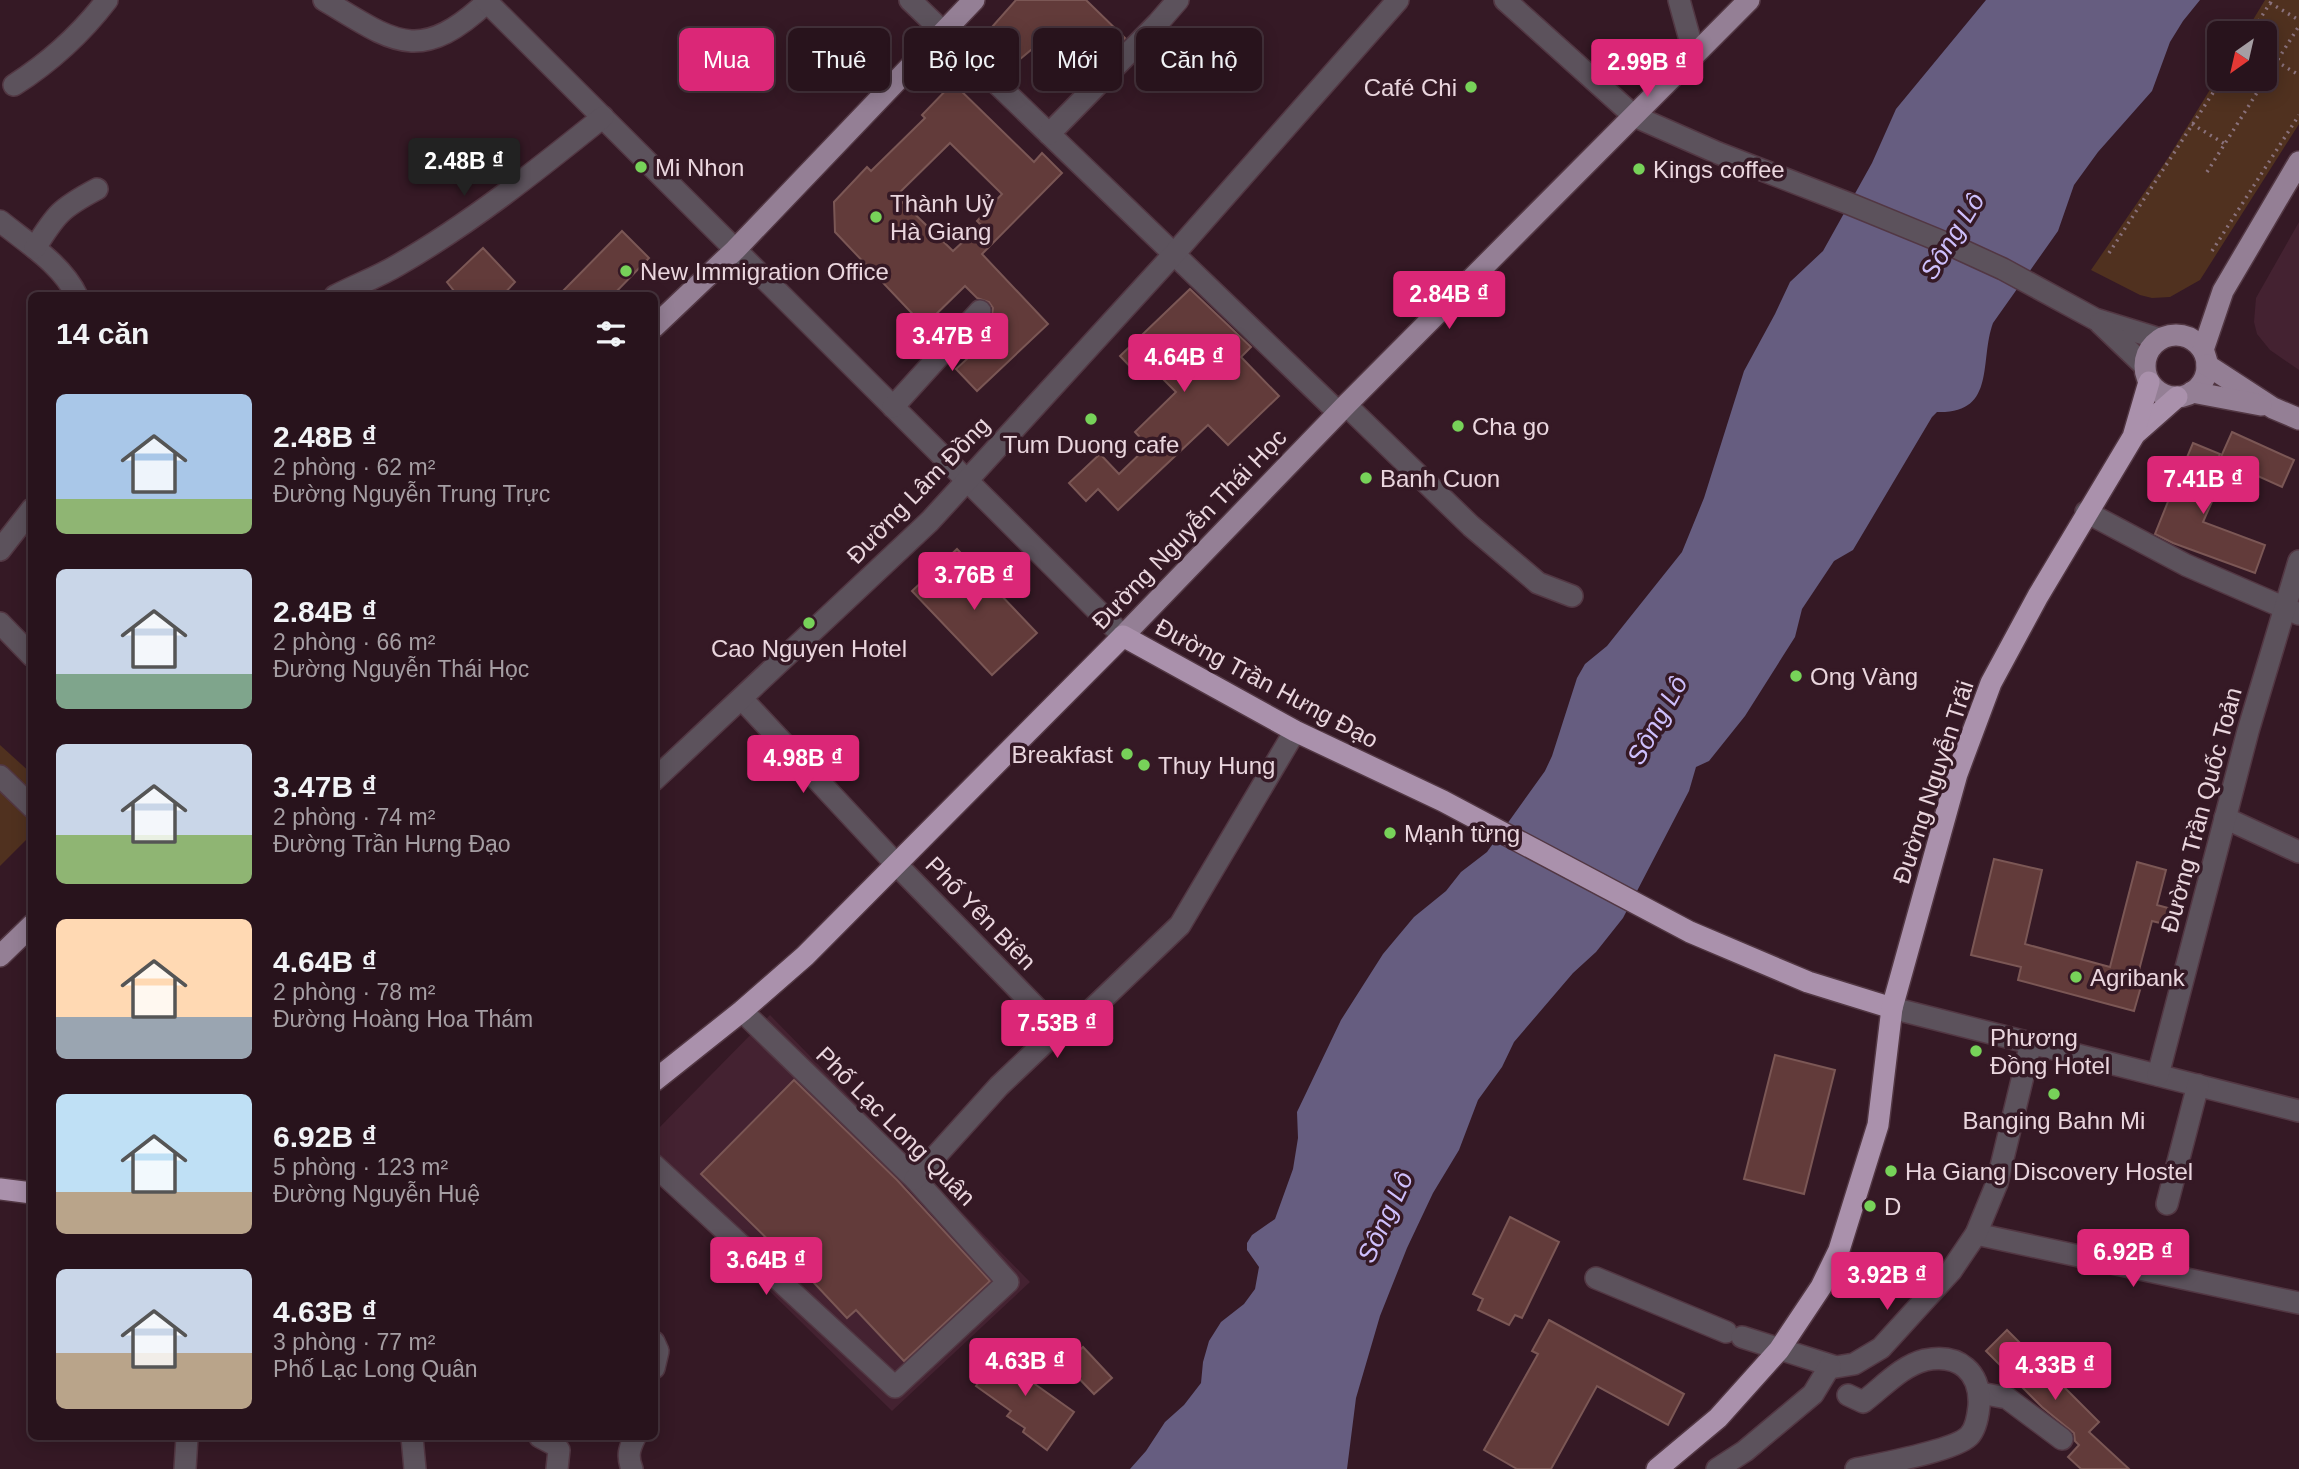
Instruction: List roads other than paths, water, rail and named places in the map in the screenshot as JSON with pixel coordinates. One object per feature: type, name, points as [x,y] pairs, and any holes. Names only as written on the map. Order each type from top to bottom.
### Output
[{"type":"highway","name":"Đường Nguyễn Trãi","points":[[2133,437],[2147,374]]},
{"type":"highway","name":"Đường Nguyễn Trãi","points":[[1657,1469],[1718,1418],[1779,1350],[1821,1287],[1839,1251],[1878,1125],[1892,1008],[1957,774],[1991,683],[2086,512],[2133,437],[2185,395]]},
{"type":"highway","name":"Đường Trần Hưng Đạo","points":[[1122,636],[1295,731],[1443,801],[1690,932],[1808,982],[1892,1008]]},
{"type":"highway","name":"Đường Nguyễn Thái Học","points":[[658,1078],[742,1011],[805,956],[1122,636]]},
{"type":"highway","points":[[0,1189],[28,1192]]},
{"type":"main road","points":[[948,28],[974,0]]},
{"type":"main road","name":"Đường Nguyễn Thái Học","points":[[1122,636],[1342,409],[1749,0]]},
{"type":"main road","points":[[658,323],[735,250],[904,74]]},
{"type":"main road","points":[[2182,335],[2223,290],[2299,162]]},
{"type":"main road","points":[[2185,395],[2204,381],[2205,358],[2223,290]]},
{"type":"main road","points":[[2273,408],[2161,393],[2147,374],[2149,351],[2160,339],[2182,335],[2190,338],[2205,358],[2273,408],[2299,419]]},
{"type":"main road","points":[[0,956],[28,929]]},
{"type":"street","points":[[14,85],[33,74],[76,37],[107,0]]},
{"type":"street","points":[[324,0],[383,35],[405,42],[420,41],[443,33],[472,15],[486,1]]},
{"type":"street","points":[[910,0],[940,28]]},
{"type":"street","points":[[1049,134],[1178,0]]},
{"type":"street","name":"Đường Lâm Đồng","points":[[658,776],[930,521],[1174,254],[1398,0]]},
{"type":"street","points":[[1505,0],[1634,116],[1718,153],[1955,247],[2003,269],[2095,319],[2160,339]]},
{"type":"street","points":[[1679,0],[1694,54]]},
{"type":"street","name":"Đường Trần Hưng Đạo","points":[[486,1],[1122,636]]},
{"type":"street","points":[[1005,91],[1174,254],[1471,526],[1538,583],[1572,596]]},
{"type":"street","points":[[343,292],[397,266],[457,228],[603,117]]},
{"type":"street","points":[[35,248],[53,219],[70,204],[97,189]]},
{"type":"street","points":[[0,221],[35,248],[71,283],[75,292]]},
{"type":"street","points":[[893,407],[980,311]]},
{"type":"street","points":[[2095,319],[2147,374]]},
{"type":"street","points":[[2086,512],[2186,565],[2291,611]]},
{"type":"street","points":[[0,550],[28,514]]},
{"type":"street","name":"Đường Trần Quốc Toản","points":[[2158,1075],[2225,818],[2291,611],[2299,561]]},
{"type":"street","points":[[0,623],[28,652]]},
{"type":"street","name":"Phố Yên Biên","points":[[742,698],[896,864],[1058,1030]]},
{"type":"street","points":[[915,1179],[999,1086],[1058,1030],[1087,1014],[1180,925],[1295,731]]},
{"type":"street","points":[[0,776],[28,803]]},
{"type":"street","points":[[2225,818],[2299,852]]},
{"type":"street","points":[[1892,1008],[2299,1111]]},
{"type":"street","name":"Phố Lạc Long Quân","points":[[658,1170],[896,1387],[1008,1282],[915,1179],[742,1011]]},
{"type":"street","points":[[1717,1469],[1745,1451],[1813,1394],[1881,1348],[1951,1271],[1976,1234],[1997,1183],[2031,1043]]},
{"type":"street","points":[[2167,1204],[2198,1085]]},
{"type":"street","points":[[1976,1234],[2299,1303]]},
{"type":"street","points":[[1596,1278],[1779,1350],[1839,1378],[1863,1402],[1910,1365],[1926,1360],[1942,1360],[1963,1366],[1974,1375],[1979,1393],[1975,1425],[1969,1436],[1918,1456],[1856,1469]]},
{"type":"street","points":[[1979,1393],[2007,1398],[2062,1439]]},
{"type":"street","points":[[185,1469],[187,1440]]},
{"type":"street","points":[[412,1440],[415,1469]]},
{"type":"street","points":[[546,1440],[559,1450],[557,1469]]},
{"type":"street","points":[[632,1469],[628,1459],[634,1440]]},
{"type":"water","name":"Sông Lô","points":[[1986,0],[2200,0],[2170,42],[2152,91],[2098,152],[2074,185],[2058,231],[1993,323],[1977,395],[1969,404],[1956,410],[1937,412],[1932,417],[1853,550],[1834,561],[1802,609],[1795,637],[1745,716],[1709,761],[1696,767],[1689,791],[1623,918],[1596,952],[1573,973],[1514,1042],[1502,1067],[1478,1100],[1459,1150],[1433,1193],[1407,1248],[1380,1316],[1356,1398],[1347,1469],[1130,1469],[1165,1422],[1184,1405],[1201,1383],[1209,1341],[1221,1322],[1244,1304],[1255,1289],[1259,1267],[1247,1250],[1247,1243],[1252,1235],[1275,1219],[1293,1169],[1298,1138],[1297,1112],[1341,1020],[1383,954],[1414,917],[1446,891],[1461,872],[1487,852],[1545,771],[1577,678],[1585,664],[1607,646],[1682,552],[1704,498],[1744,371],[1790,282],[1823,251],[1872,163],[1896,109]]},
{"type":"place","name":"Café Chi","points":[[1471,87]]},
{"type":"place","name":"Mi Nhon","points":[[641,167]]},
{"type":"place","name":"Kings coffee","points":[[1639,169]]},
{"type":"place","name":"Thành Uỷ Hà Giang","points":[[876,217]]},
{"type":"place","name":"New Immigration Office","points":[[626,271]]},
{"type":"place","name":"Tum Duong cafe","points":[[1091,419]]},
{"type":"place","name":"Cha go","points":[[1458,426]]},
{"type":"place","name":"Banh Cuon","points":[[1366,478]]},
{"type":"place","name":"Cao Nguyen Hotel","points":[[809,623]]},
{"type":"place","name":"Ong Vàng","points":[[1796,676]]},
{"type":"place","name":"Breakfast","points":[[1127,754]]},
{"type":"place","name":"Thuy Hung","points":[[1144,765]]},
{"type":"place","name":"Mạnh từng","points":[[1390,833]]},
{"type":"place","name":"Agribank","points":[[2076,977]]},
{"type":"place","name":"Phương Đồng Hotel","points":[[1976,1051]]},
{"type":"place","name":"Banging Bahn Mi","points":[[2054,1094]]},
{"type":"place","name":"Ha Giang Discovery Hostel","points":[[1891,1171]]},
{"type":"place","name":"D","points":[[1870,1206]]}]
